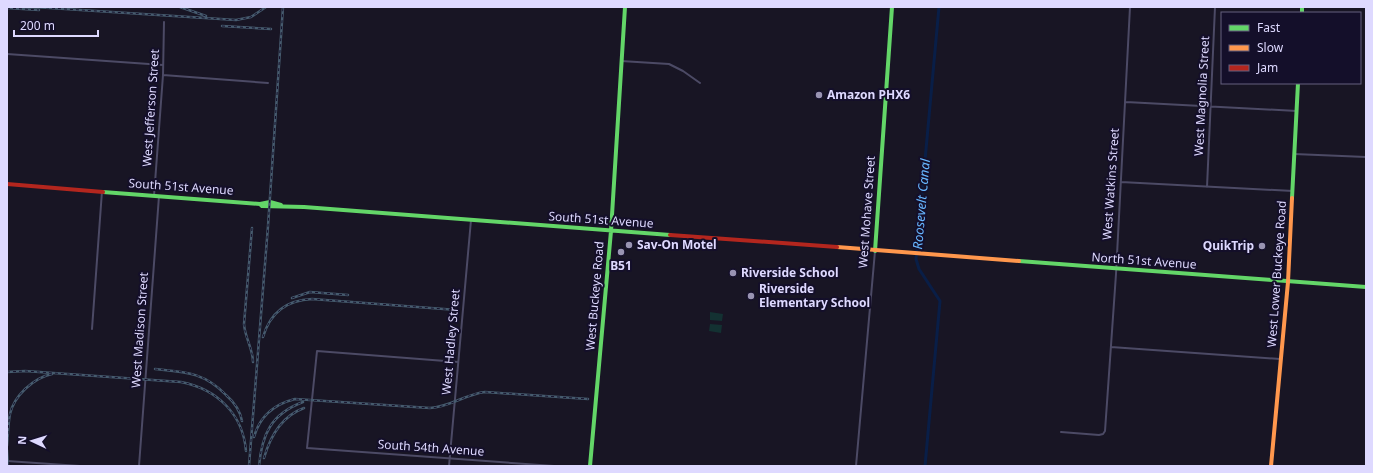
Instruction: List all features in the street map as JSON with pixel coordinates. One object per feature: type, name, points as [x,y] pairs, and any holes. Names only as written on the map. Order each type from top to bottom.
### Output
[{"type":"main road","name":"West Buckeye Road","points":[[590,466],[611,231],[624,7]]},
{"type":"main road","name":"West Mohave Street","points":[[875,251],[892,7]]},
{"type":"main road","name":"West Lower Buckeye Road","points":[[1271,466],[1288,282],[1298,84]]},
{"type":"main road","points":[[7,184],[101,191]]},
{"type":"main road","name":"South 51st Avenue","points":[[101,191],[260,204],[262,206],[276,207],[281,205],[921,254]]},
{"type":"main road","name":"North 51st Avenue","points":[[921,254],[1366,287]]},
{"type":"street","name":"West Watkins Street","points":[[1061,432],[1103,434],[1105,431],[1126,102],[1130,7]]},
{"type":"street","name":"West Magnolia Street","points":[[1207,187],[1216,7]]},
{"type":"street","name":"West Jefferson Street","points":[[154,196],[163,75],[164,22]]},
{"type":"street","points":[[7,54],[163,65]]},
{"type":"street","points":[[621,62],[670,64],[700,83]]},
{"type":"street","points":[[163,75],[268,83]]},
{"type":"street","points":[[1126,102],[1297,110]]},
{"type":"street","points":[[1294,154],[1366,157]]},
{"type":"street","points":[[1121,182],[1293,191]]},
{"type":"street","points":[[92,329],[101,191]]},
{"type":"street","name":"West Madison Street","points":[[139,466],[159,196]]},
{"type":"street","name":"West Hadley Street","points":[[449,466],[471,220]]},
{"type":"street","name":"West Mohave Street","points":[[856,466],[875,251]]},
{"type":"street","points":[[1111,347],[1281,359]]},
{"type":"street","name":"South 54th Avenue","points":[[458,362],[317,351],[308,448],[554,466]]},
{"type":"street","points":[[7,461],[80,466]]},
{"type":"green space","points":[[762,302],[773,302],[772,309],[762,308]]},
{"type":"green space","points":[[710,312],[723,314],[722,321],[710,320]]},
{"type":"green space","points":[[710,324],[722,325],[721,333],[709,331]]},
{"type":"waterway","name":"Roosevelt Canal","points":[[925,466],[940,301],[919,269],[916,259],[939,7]]},
{"type":"railway","points":[[34,7],[236,20],[251,17],[266,7]]},
{"type":"railway","points":[[180,7],[206,16]]},
{"type":"railway","points":[[249,466],[268,226],[283,7]]},
{"type":"railway","points":[[7,8],[39,10]]},
{"type":"railway","points":[[222,26],[271,29]]},
{"type":"railway","points":[[252,228],[244,324],[253,362]]},
{"type":"railway","points":[[292,298],[310,292],[348,295]]},
{"type":"railway","points":[[263,337],[270,321],[281,309],[287,305],[303,300],[312,299],[457,310]]},
{"type":"railway","points":[[155,369],[185,372],[202,377],[218,387],[234,403],[240,413],[242,421]]},
{"type":"railway","points":[[7,372],[25,371],[181,382],[194,385],[217,397],[234,415],[240,426],[246,451]]},
{"type":"railway","points":[[7,446],[10,414],[12,407],[20,394],[38,379],[52,374]]},
{"type":"railway","points":[[254,437],[260,422],[269,412],[275,407],[295,399],[430,408],[485,392],[588,399]]},
{"type":"railway","points":[[259,466],[263,444],[270,426],[283,413],[303,402]]},
{"type":"railway","points":[[264,458],[273,435],[278,428],[289,416],[304,408]]},
{"type":"railway","points":[[7,450],[8,466]]},
{"type":"traffic: fast","points":[[590,466],[611,231],[625,7]]},
{"type":"traffic: fast","points":[[875,251],[892,7]]},
{"type":"traffic: fast","points":[[1302,7],[1302,12]]},
{"type":"traffic: fast","points":[[1292,198],[1298,84]]},
{"type":"traffic: fast","points":[[103,192],[260,204],[270,202],[281,205]]},
{"type":"traffic: fast","points":[[260,204],[262,206],[304,207],[670,235]]},
{"type":"traffic: fast","points":[[1019,261],[1366,287]]},
{"type":"traffic: slow","points":[[1271,466],[1288,282],[1292,198]]},
{"type":"traffic: slow","points":[[837,247],[1019,261]]},
{"type":"traffic: jam","points":[[7,184],[103,192]]},
{"type":"traffic: jam","points":[[670,235],[837,247]]},
{"type":"place","name":"Amazon PHX6","points":[[819,95]]},
{"type":"place","name":"Sav-On Motel","points":[[629,245]]},
{"type":"place","name":"QuikTrip","points":[[1262,246]]},
{"type":"place","name":"B51","points":[[621,252]]},
{"type":"place","name":"Riverside School","points":[[733,273]]},
{"type":"place","name":"Riverside Elementary School","points":[[751,296]]}]
